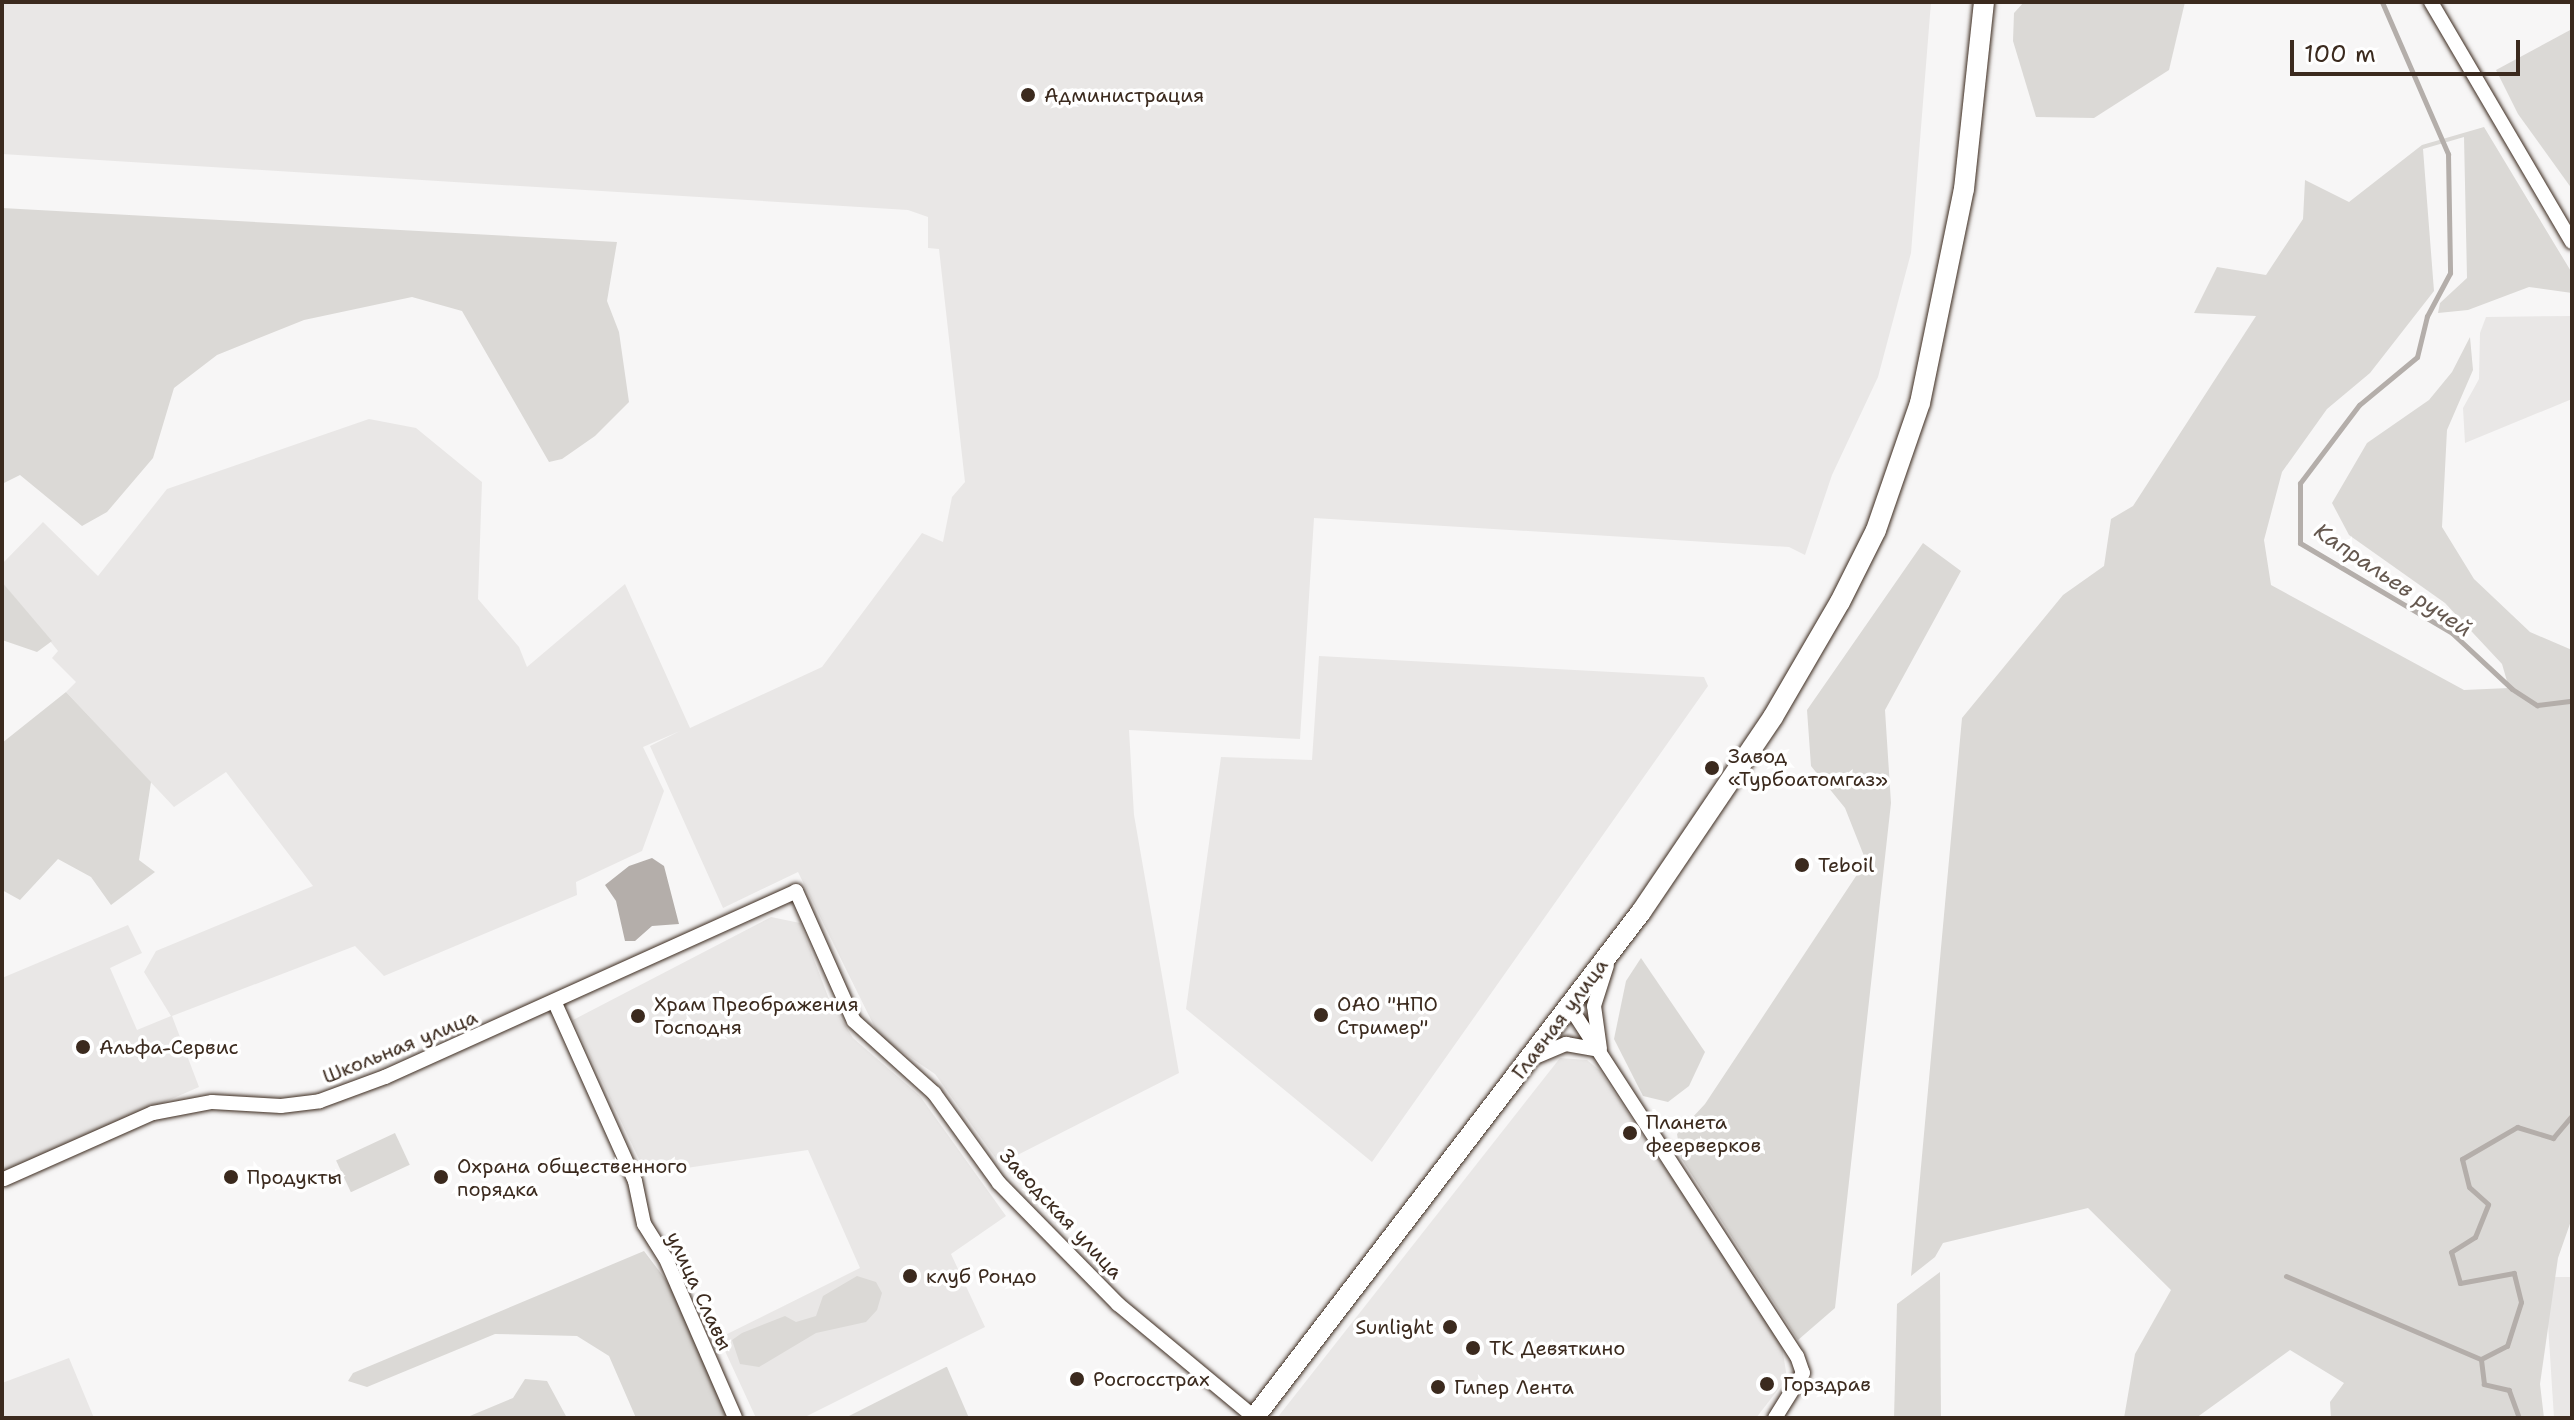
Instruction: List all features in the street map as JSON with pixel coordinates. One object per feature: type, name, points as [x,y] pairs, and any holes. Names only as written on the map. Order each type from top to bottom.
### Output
[{"type":"main road","name":"Главная улица","points":[[1254,1417],[1620,940],[1773,717],[1840,602],[1876,530],[1920,403],[1964,189],[1984,2]]},
{"type":"street","points":[[2431,2],[2572,242]]},
{"type":"street","name":"Школьная улица","points":[[4,1179],[153,1113],[212,1102],[281,1106],[320,1101],[555,1003],[796,891]]},
{"type":"street","name":"Заводская улица","points":[[796,891],[854,1021],[934,1093],[999,1183],[1118,1304],[1254,1417]]},
{"type":"street","points":[[1606,1065],[1594,1006],[1620,940]]},
{"type":"street","name":"улица Славы","points":[[555,1003],[635,1181],[644,1224],[666,1259],[735,1418]]},
{"type":"street","points":[[1570,1007],[1797,1356],[1803,1373],[1775,1418]]},
{"type":"street","points":[[1531,1059],[1566,1044],[1595,1049]]},
{"type":"shaded area","points":[[2,2],[1931,2],[1911,253],[1878,377],[1832,475],[1805,555],[1789,547],[1314,518],[1300,739],[1129,730],[1134,815],[1179,1073],[1000,1164],[935,1074],[879,1036],[798,872],[723,908],[650,746],[680,731],[643,747],[664,791],[642,851],[576,882],[577,895],[384,976],[355,946],[172,1016],[199,1087],[2,1173],[2,978],[128,925],[142,953],[110,968],[137,1030],[171,1016],[144,972],[156,951],[313,886],[226,772],[174,807],[66,692],[76,682],[52,658],[58,651],[2,582],[2,564],[43,522],[98,576],[167,489],[369,419],[416,428],[482,482],[478,599],[519,647],[527,667],[625,584],[690,728],[822,667],[922,533],[943,542],[952,497],[965,482],[939,249],[928,248],[928,217],[908,210],[2,154]]},
{"type":"shaded area","points":[[2024,2],[2185,2],[2169,70],[2094,118],[2036,117],[2013,41],[2014,13]]},
{"type":"shaded area","points":[[2572,29],[2572,189],[2518,114],[2496,70]]},
{"type":"shaded area","points":[[2484,127],[2572,273],[2572,293],[2529,287],[2468,310],[2438,313],[2440,303],[2467,278],[2464,137],[2423,149],[2434,291],[2370,373],[2327,409],[2282,472],[2264,540],[2271,585],[2464,690],[2509,688],[2502,664],[2445,603],[2349,535],[2332,503],[2367,443],[2429,400],[2452,372],[2470,337],[2473,370],[2447,430],[2442,527],[2474,579],[2530,632],[2572,650],[2572,1218],[2558,1258],[2540,1384],[2544,1418],[2331,1418],[2330,1402],[2344,1383],[2290,1350],[2196,1418],[2124,1418],[2135,1354],[2171,1290],[2088,1208],[1943,1243],[1935,1257],[1911,1276],[1962,718],[2063,595],[2104,566],[2111,519],[2133,506],[2256,316],[2194,313],[2217,267],[2266,275],[2303,219],[2305,180],[2349,202],[2422,145]]},
{"type":"shaded area","points":[[2,208],[617,242],[607,301],[619,332],[629,402],[595,436],[562,459],[549,462],[462,311],[412,297],[304,320],[217,355],[174,388],[153,458],[107,512],[82,526],[20,475],[2,484]]},
{"type":"shaded area","points":[[2572,316],[2572,399],[2465,443],[2463,408],[2479,379],[2480,333],[2486,317]]},
{"type":"shaded area","points":[[1923,543],[1961,571],[1885,710],[1891,803],[1835,1308],[1798,1340],[1681,1158],[1677,1134],[1705,1104],[1866,861],[1845,808],[1811,766],[1807,710]]},
{"type":"shaded area","points":[[2,582],[52,641],[37,652],[2,640]]},
{"type":"shaded area","points":[[1319,656],[1704,677],[1708,686],[1372,1162],[1186,1009],[1221,757],[1312,760]]},
{"type":"shaded area","points":[[66,692],[151,782],[139,860],[155,872],[111,905],[91,877],[58,859],[20,900],[2,890],[2,743]]},
{"type":"shaded area","points":[[652,858],[664,866],[679,924],[652,926],[635,941],[625,941],[616,901],[605,885],[629,866]]},
{"type":"shaded area","points":[[771,917],[800,923],[829,999],[853,1038],[920,1096],[1006,1216],[951,1254],[985,1327],[803,1418],[756,1418],[719,1338],[860,1268],[808,1150],[646,1174],[573,1020]]},
{"type":"shaded area","points":[[1641,958],[1705,1052],[1689,1086],[1668,1102],[1643,1096],[1614,1039],[1626,981]]},
{"type":"shaded area","points":[[1560,1058],[1587,1060],[1599,1070],[1781,1341],[1787,1378],[1756,1418],[1277,1418]]},
{"type":"shaded area","points":[[395,1133],[410,1165],[351,1192],[336,1160]]},
{"type":"shaded area","points":[[644,1251],[672,1288],[728,1418],[636,1418],[609,1356],[577,1336],[495,1334],[367,1387],[348,1381],[353,1373]]},
{"type":"shaded area","points":[[1940,1272],[1941,1418],[1894,1418],[1897,1304]]},
{"type":"shaded area","points":[[857,1276],[876,1282],[882,1293],[877,1310],[866,1322],[816,1333],[759,1367],[740,1364],[732,1340],[785,1316],[796,1322],[816,1316],[823,1296]]},
{"type":"shaded area","points":[[2545,1277],[2572,1277],[2572,1418],[2554,1418]]},
{"type":"shaded area","points":[[69,1358],[94,1418],[2,1418],[2,1383]]},
{"type":"shaded area","points":[[946,1367],[969,1418],[845,1418]]},
{"type":"shaded area","points":[[525,1379],[547,1381],[567,1418],[465,1418],[513,1398]]},
{"type":"waterway","name":"Капральев ручей","points":[[2382,2],[2448,154],[2450,273],[2427,316],[2417,357],[2359,405],[2300,483],[2300,543],[2452,633],[2512,689],[2537,705],[2572,701]]},
{"type":"waterway","name":"Капральев ручей","points":[[2519,1418],[2509,1390],[2484,1384],[2481,1359],[2507,1346],[2521,1302],[2514,1273],[2460,1283],[2451,1252],[2475,1237],[2488,1204],[2469,1187],[2462,1159],[2517,1127],[2553,1138],[2572,1115]]},
{"type":"waterway","points":[[2286,1276],[2481,1359]]},
{"type":"place","name":"Администрация","points":[[1028,95]]},
{"type":"place","name":"Завод «Турбоатомгаз»","points":[[1712,768]]},
{"type":"place","name":"Teboil","points":[[1802,865]]},
{"type":"place","name":"ОАО \"НПО Стример\"","points":[[1321,1015]]},
{"type":"place","name":"Храм Преображения Господня","points":[[638,1016]]},
{"type":"place","name":"Альфа-Сервис","points":[[83,1047]]},
{"type":"place","name":"Планета феерверков","points":[[1630,1133]]},
{"type":"place","name":"Продукты","points":[[231,1177]]},
{"type":"place","name":"Охрана общественного порядка","points":[[441,1177]]},
{"type":"place","name":"клуб Рондо","points":[[910,1276]]},
{"type":"place","name":"Sunlight","points":[[1450,1327]]},
{"type":"place","name":"ТК Девяткино","points":[[1473,1348]]},
{"type":"place","name":"Росгосстрах","points":[[1077,1379]]},
{"type":"place","name":"Горздрав","points":[[1767,1384]]},
{"type":"place","name":"Гипер Лента","points":[[1438,1387]]}]
